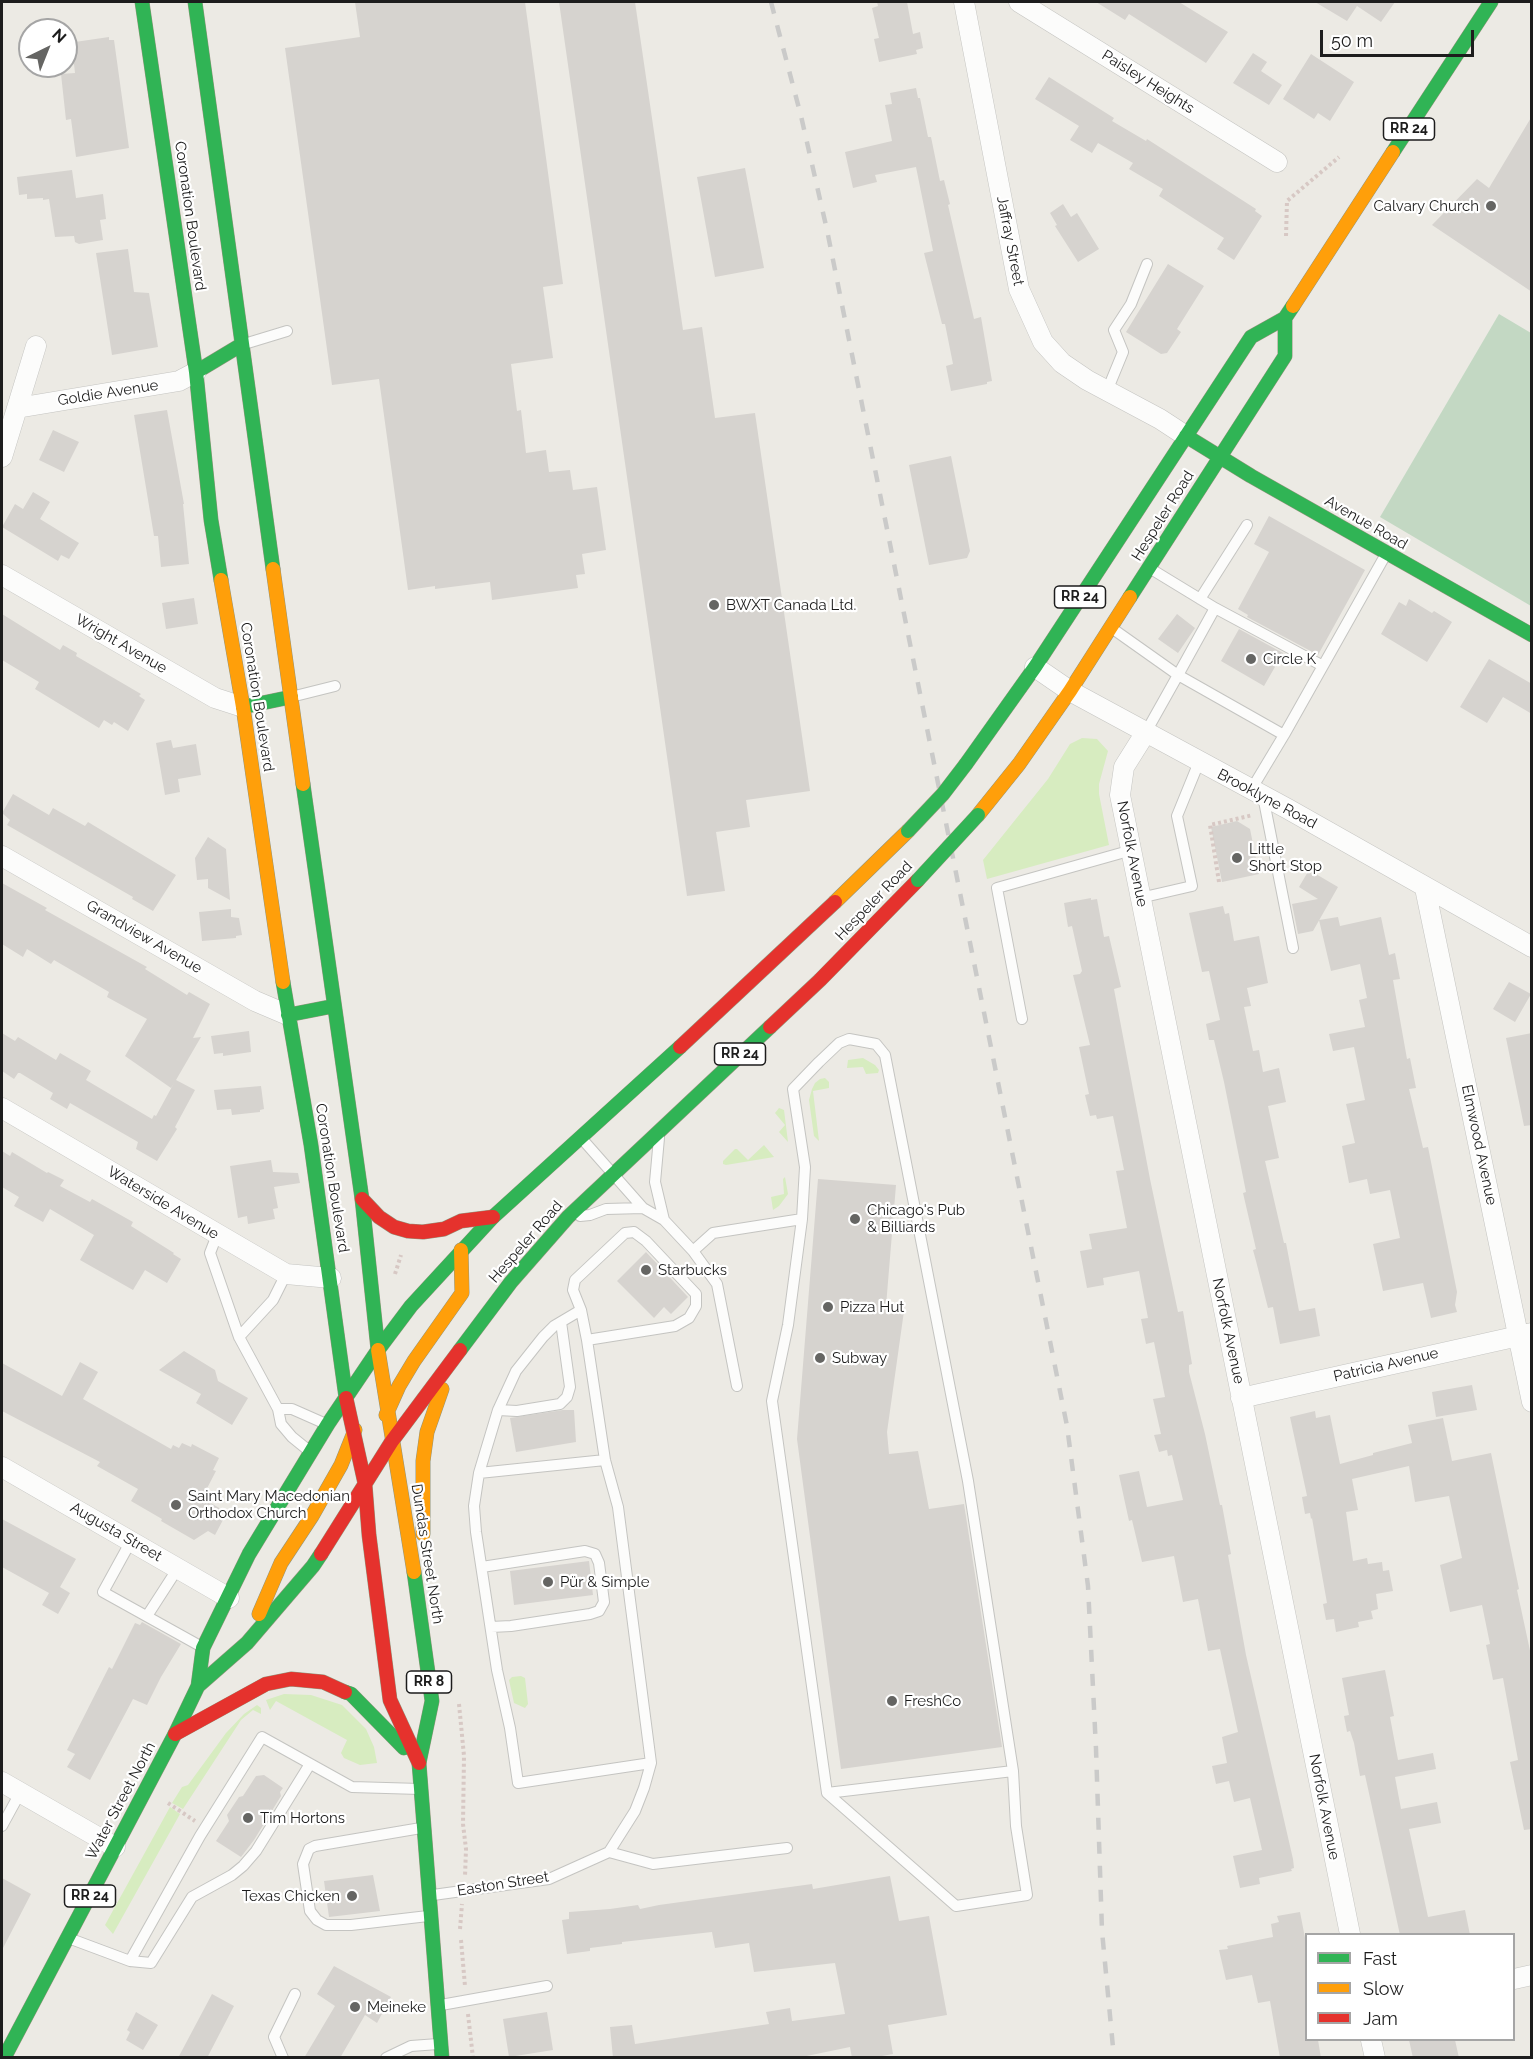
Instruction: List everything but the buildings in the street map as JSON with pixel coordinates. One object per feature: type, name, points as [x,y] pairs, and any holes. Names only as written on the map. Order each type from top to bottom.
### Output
[{"type":"main road","name":"Coronation Boulevard","points":[[142,2],[196,372],[211,520],[243,707],[288,1015],[311,1145],[346,1398]]},
{"type":"main road","name":"Coronation Boulevard","points":[[195,2],[241,345],[362,1199],[378,1350]]},
{"type":"main road","name":"Hespeler Road","points":[[378,1350],[411,1306],[493,1217],[582,1138],[860,879],[943,794],[1035,667],[1251,337],[1285,318],[1491,2]]},
{"type":"main road","name":"Hespeler Road","points":[[392,1441],[517,1274],[568,1218],[660,1128],[820,980],[978,815],[1019,764],[1070,691],[1285,356],[1285,318]]},
{"type":"main road","points":[[196,372],[241,345]]},
{"type":"main road","name":"Avenue Road","points":[[1186,436],[1387,554],[1532,635]]},
{"type":"main road","points":[[243,707],[291,697]]},
{"type":"main road","points":[[288,1015],[334,1006]]},
{"type":"main road","points":[[362,1199],[379,1217],[394,1227],[408,1231],[423,1232],[444,1229],[461,1221],[493,1217]]},
{"type":"main road","points":[[365,1484],[387,1412],[399,1386],[462,1293],[461,1250]]},
{"type":"main road","points":[[368,1389],[378,1350]]},
{"type":"main road","name":"RR 24","points":[[346,1398],[378,1350]]},
{"type":"main road","name":"Dundas Street North","points":[[378,1350],[419,1601],[432,1701],[419,1763],[442,2051]]},
{"type":"main road","points":[[419,1601],[423,1530],[423,1461],[427,1432],[451,1361]]},
{"type":"main road","name":"Dundas Street North","points":[[346,1398],[365,1484],[369,1535],[390,1700],[419,1763]]},
{"type":"main road","name":"Water Street North","points":[[4,2058],[175,1734],[198,1686],[203,1648],[230,1598],[249,1554],[310,1451],[346,1398]]},
{"type":"main road","points":[[247,1642],[281,1563],[312,1516],[341,1465],[362,1408]]},
{"type":"main road","name":"RR 24","points":[[365,1484],[392,1441]]},
{"type":"main road","name":"Water Street North","points":[[198,1686],[247,1642],[313,1566],[365,1484]]},
{"type":"main road","points":[[175,1734],[266,1684],[291,1678],[323,1682],[351,1694],[419,1763]]},
{"type":"street","name":"Jaffray Street","points":[[964,2],[1019,289],[1043,342],[1062,363],[1186,436]]},
{"type":"street","name":"Paisley Heights","points":[[1019,2],[1277,162]]},
{"type":"street","points":[[2,457],[36,346]]},
{"type":"street","name":"Goldie Avenue","points":[[17,408],[179,381],[196,372]]},
{"type":"street","name":"Wright Avenue","points":[[2,575],[215,698],[243,707]]},
{"type":"street","name":"Brooklyne Road","points":[[1035,667],[1070,691],[1199,762],[1257,799],[1532,947]]},
{"type":"street","name":"Norfolk Avenue","points":[[1146,732],[1124,767],[1120,795],[1350,1933]]},
{"type":"street","name":"Grandview Avenue","points":[[2,856],[255,1001],[288,1015]]},
{"type":"street","name":"Elmwood Avenue","points":[[1425,888],[1525,1334],[1532,1402]]},
{"type":"street","name":"Waterside Avenue","points":[[2,1108],[286,1274],[331,1278]]},
{"type":"street","name":"Patricia Avenue","points":[[1242,1398],[1525,1334]]},
{"type":"street","name":"Augusta Street","points":[[2,1467],[230,1598]]},
{"type":"street","points":[[2,1782],[115,1847]]},
{"type":"street","points":[[1515,1979],[1532,1975]]},
{"type":"street","points":[[1371,2041],[1375,2058]]},
{"type":"lane","points":[[1107,391],[1123,352],[1114,330],[1131,304],[1147,264]]},
{"type":"lane","points":[[241,345],[287,331]]},
{"type":"lane","points":[[1200,599],[1247,525]]},
{"type":"lane","points":[[1293,948],[1257,799],[1284,735],[1387,554]]},
{"type":"lane","points":[[1150,568],[1215,608],[1323,666]]},
{"type":"lane","points":[[1146,732],[1215,608]]},
{"type":"lane","points":[[1111,627],[1178,675],[1284,735]]},
{"type":"lane","points":[[291,697],[335,686]]},
{"type":"lane","points":[[1140,898],[1192,886],[1177,816],[1199,762]]},
{"type":"lane","points":[[1022,1019],[997,888],[1132,850]]},
{"type":"lane","points":[[849,1039],[876,1044],[885,1055],[968,1481],[1013,1771],[1016,1826],[1027,1895],[956,1906],[827,1793],[772,1401],[788,1325],[802,1219],[805,1167],[793,1089],[839,1043],[849,1039]]},
{"type":"lane","points":[[660,1128],[655,1182],[664,1220]]},
{"type":"lane","points":[[582,1138],[643,1208],[664,1220],[693,1251],[717,1284],[737,1386]]},
{"type":"lane","points":[[568,1218],[591,1215],[606,1209],[643,1208]]},
{"type":"lane","points":[[693,1251],[712,1233],[802,1219]]},
{"type":"lane","points":[[587,1340],[675,1326],[690,1318],[696,1306],[696,1294],[646,1240],[634,1232],[625,1233],[613,1243],[575,1280],[573,1290],[581,1310],[605,1460],[618,1507],[651,1763],[635,1811],[609,1852],[653,1864],[787,1848]]},
{"type":"lane","points":[[217,1235],[210,1253],[239,1337],[278,1409],[281,1424],[292,1437],[310,1451]]},
{"type":"lane","points":[[239,1337],[273,1300],[286,1274]]},
{"type":"lane","points":[[581,1310],[561,1322],[543,1337],[516,1371],[498,1410],[479,1473],[474,1506],[490,1627],[510,1728],[518,1783],[651,1763]]},
{"type":"lane","points":[[498,1410],[517,1411],[560,1404],[567,1397],[570,1387],[561,1322]]},
{"type":"lane","points":[[278,1409],[292,1410],[328,1424]]},
{"type":"lane","points":[[479,1473],[605,1460]]},
{"type":"lane","points":[[131,1541],[104,1592],[203,1648]]},
{"type":"lane","points":[[482,1567],[585,1551],[595,1554],[599,1563],[604,1602],[599,1611],[512,1626],[490,1627]]},
{"type":"lane","points":[[147,1616],[178,1568]]},
{"type":"lane","points":[[130,1961],[200,1836],[262,1737],[352,1787],[421,1789]]},
{"type":"lane","points":[[68,1937],[130,1961],[150,1963],[192,1897],[232,1875],[256,1851],[310,1764]]},
{"type":"lane","points":[[827,1793],[1013,1771]]},
{"type":"lane","points":[[2,1826],[20,1792]]},
{"type":"lane","points":[[424,1827],[315,1846],[309,1849],[303,1864],[310,1911],[317,1920],[326,1925],[351,1925],[430,1916]]},
{"type":"lane","name":"Easton Street","points":[[429,1895],[549,1879],[609,1852]]},
{"type":"lane","points":[[438,2005],[547,1986]]},
{"type":"lane","points":[[283,2058],[274,2037],[295,1994]]},
{"type":"lane","points":[[387,2057],[411,2046],[442,2051]]},
{"type":"path","points":[[1286,236],[1287,201],[1339,157]]},
{"type":"path","points":[[1219,882],[1210,825],[1251,817],[1257,799]]},
{"type":"path","points":[[394,1283],[403,1249]]},
{"type":"path","points":[[458,1694],[464,1756],[463,1824],[466,1849],[460,1927],[473,2058]]},
{"type":"path","points":[[168,1803],[181,1812]]},
{"type":"green space","points":[[1499,314],[1531,333],[1531,606],[1380,517]]},
{"type":"green space","points":[[1082,738],[1097,739],[1108,751],[1099,784],[1099,794],[1109,845],[987,879],[983,860],[1048,779],[1070,744]]},
{"type":"green space","points":[[863,1058],[875,1065],[879,1070],[878,1073],[866,1074],[863,1067],[847,1068],[848,1060]]},
{"type":"green space","points":[[825,1078],[829,1082],[829,1088],[813,1091],[819,1141],[814,1136],[809,1100],[815,1083]]},
{"type":"green space","points":[[779,1108],[784,1110],[788,1142],[779,1132],[785,1125],[775,1113]]},
{"type":"green space","points":[[764,1145],[774,1157],[723,1164],[723,1161],[735,1149],[748,1160]]},
{"type":"green space","points":[[785,1177],[788,1194],[773,1210],[771,1197],[784,1194],[783,1179]]},
{"type":"green space","points":[[512,1677],[525,1678],[528,1704],[525,1708],[514,1703],[509,1680]]},
{"type":"green space","points":[[284,1694],[311,1695],[342,1705],[366,1729],[374,1747],[377,1763],[360,1765],[344,1758],[341,1753],[347,1740],[276,1701],[270,1710],[266,1700]]},
{"type":"green space","points":[[257,1705],[261,1708],[261,1714],[253,1710],[241,1720],[183,1809],[172,1803],[182,1787],[188,1785],[226,1733],[244,1714]]},
{"type":"green space","points":[[170,1807],[180,1814],[113,1934],[105,1925]]},
{"type":"railway","points":[[771,2],[801,116],[827,230],[1067,1426],[1088,1586],[1102,1931],[1114,2058]]},
{"type":"traffic: fast","points":[[142,2],[196,372],[211,520],[221,580]]},
{"type":"traffic: fast","points":[[195,2],[273,569]]},
{"type":"traffic: fast","points":[[1393,152],[1491,2]]},
{"type":"traffic: fast","points":[[966,764],[1035,667],[1251,337],[1285,318],[1293,306]]},
{"type":"traffic: fast","points":[[1130,597],[1285,356],[1285,318]]},
{"type":"traffic: fast","points":[[196,372],[241,345]]},
{"type":"traffic: fast","points":[[1186,436],[1251,476],[1532,635]]},
{"type":"traffic: fast","points":[[243,707],[291,697]]},
{"type":"traffic: fast","points":[[908,831],[943,794],[966,764]]},
{"type":"traffic: fast","points":[[303,784],[362,1199],[378,1350]]},
{"type":"traffic: fast","points":[[918,880],[978,815]]},
{"type":"traffic: fast","points":[[283,982],[311,1145],[346,1398]]},
{"type":"traffic: fast","points":[[288,1015],[334,1006]]},
{"type":"traffic: fast","points":[[460,1350],[511,1282],[568,1217],[770,1027]]},
{"type":"traffic: fast","points":[[198,1686],[203,1648],[249,1554],[328,1424],[411,1306],[493,1217],[680,1047]]},
{"type":"traffic: fast","points":[[4,2058],[175,1734],[198,1686],[247,1643],[321,1554]]},
{"type":"traffic: fast","points":[[414,1572],[432,1701],[419,1763],[442,2058]]},
{"type":"traffic: fast","points":[[345,1692],[351,1694],[404,1748]]},
{"type":"traffic: slow","points":[[1293,306],[1393,152]]},
{"type":"traffic: slow","points":[[273,569],[303,784]]},
{"type":"traffic: slow","points":[[221,580],[243,707],[283,982]]},
{"type":"traffic: slow","points":[[978,815],[1019,764],[1070,691],[1130,597]]},
{"type":"traffic: slow","points":[[835,902],[908,831]]},
{"type":"traffic: slow","points":[[386,1415],[399,1386],[414,1361],[462,1293],[461,1250]]},
{"type":"traffic: slow","points":[[378,1350],[414,1572]]},
{"type":"traffic: slow","points":[[423,1534],[423,1461],[427,1432],[442,1389]]},
{"type":"traffic: slow","points":[[259,1614],[281,1563],[312,1516],[341,1465],[355,1430]]},
{"type":"traffic: jam","points":[[770,1027],[820,980],[918,880]]},
{"type":"traffic: jam","points":[[680,1047],[835,902]]},
{"type":"traffic: jam","points":[[362,1199],[379,1217],[394,1227],[408,1231],[423,1232],[444,1229],[461,1221],[493,1217]]},
{"type":"traffic: jam","points":[[321,1554],[392,1441],[460,1350]]},
{"type":"traffic: jam","points":[[346,1398],[365,1484],[369,1535],[390,1700],[419,1763]]},
{"type":"traffic: jam","points":[[175,1734],[266,1684],[291,1679],[323,1682],[345,1692]]},
{"type":"place","name":"Calvary Church","points":[[1491,206]]},
{"type":"place","name":"BWXT Canada Ltd.","points":[[714,605]]},
{"type":"place","name":"Circle K","points":[[1251,659]]},
{"type":"place","name":"Little Short Stop","points":[[1237,858]]},
{"type":"place","name":"Chicago's Pub & Billiards","points":[[855,1219]]},
{"type":"place","name":"Starbucks","points":[[646,1270]]},
{"type":"place","name":"Pizza Hut","points":[[828,1307]]},
{"type":"place","name":"Subway","points":[[820,1358]]},
{"type":"place","name":"Saint Mary Macedonian Orthodox Church","points":[[176,1505]]},
{"type":"place","name":"Pür & Simple","points":[[548,1582]]},
{"type":"place","name":"FreshCo","points":[[892,1701]]},
{"type":"place","name":"Tim Hortons","points":[[248,1818]]},
{"type":"place","name":"Texas Chicken","points":[[352,1896]]},
{"type":"place","name":"Meineke","points":[[355,2007]]}]
